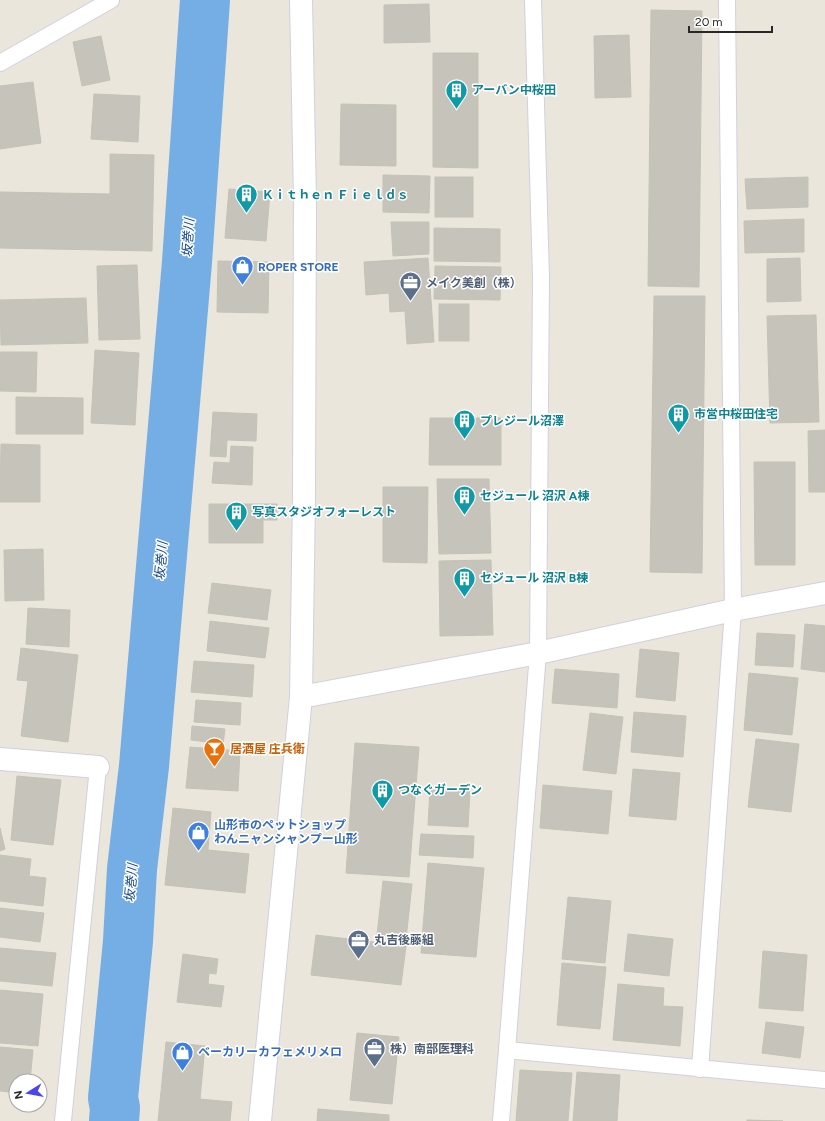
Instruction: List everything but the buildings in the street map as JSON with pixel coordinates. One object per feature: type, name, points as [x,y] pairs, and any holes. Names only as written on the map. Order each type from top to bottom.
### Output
[{"type":"street","points":[[260,1121],[301,697],[304,497],[305,214],[301,0]]},
{"type":"street","points":[[301,697],[538,653],[733,610],[825,593]]},
{"type":"street","points":[[0,759],[98,766]]},
{"type":"lane","points":[[0,63],[111,0]]},
{"type":"lane","points":[[500,1121],[507,1050],[538,653],[541,278],[533,0]]},
{"type":"lane","points":[[700,1069],[733,610],[727,0]]},
{"type":"lane","points":[[63,1121],[98,766]]},
{"type":"lane","points":[[507,1050],[825,1080]]},
{"type":"waterway","name":"坂巻川","points":[[114,1121],[115,1108],[113,1098],[128,941],[132,869],[144,766],[187,262],[205,0]]},
{"type":"place","name":"アーバン中桜田","points":[[456,110]]},
{"type":"place","name":"Ｋｉｔｈｅｎ Ｆｉｅｌｄｓ","points":[[247,214]]},
{"type":"place","name":"ROPER STORE","points":[[243,286]]},
{"type":"place","name":"メイク美創（株）","points":[[410,302]]},
{"type":"place","name":"市営中桜田住宅","points":[[678,434]]},
{"type":"place","name":"プレジール沼澤","points":[[465,440]]},
{"type":"place","name":"セジュール 沼沢 A棟","points":[[464,516]]},
{"type":"place","name":"写真スタジオフォーレスト","points":[[236,532]]},
{"type":"place","name":"セジュール 沼沢 B棟","points":[[465,598]]},
{"type":"place","name":"居酒屋 庄兵衛","points":[[214,768]]},
{"type":"place","name":"つなぐガーデン","points":[[382,810]]},
{"type":"place","name":"山形市のペットショップ わんニャンシャンプー山形","points":[[198,852]]},
{"type":"place","name":"丸吉後藤組","points":[[359,960]]},
{"type":"place","name":"株）南部医理科","points":[[375,1068]]},
{"type":"place","name":"ベーカリーカフェメリメロ","points":[[183,1072]]}]
